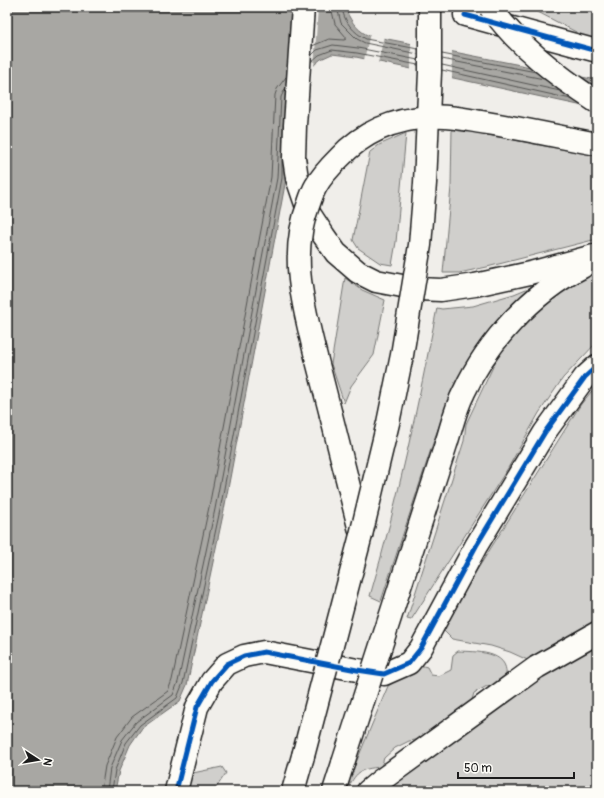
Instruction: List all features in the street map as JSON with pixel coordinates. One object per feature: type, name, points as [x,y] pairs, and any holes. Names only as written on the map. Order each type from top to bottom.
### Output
[{"type":"main road","points":[[303,7],[294,158],[297,178],[310,213],[336,253],[358,272],[376,281],[418,289],[441,290],[475,285],[530,273],[597,255]]},
{"type":"main road","points":[[293,791],[361,535],[388,423],[402,355],[420,245],[426,183],[430,72],[430,7]]},
{"type":"main road","points":[[490,7],[497,18],[534,56],[560,77],[597,102]]},
{"type":"main road","points":[[465,15],[597,51]]},
{"type":"main road","points":[[361,535],[302,301],[298,266],[299,242],[303,219],[316,187],[328,170],[360,138],[379,128],[405,119],[432,116],[457,118],[513,127],[597,144]]},
{"type":"main road","points":[[334,791],[463,392],[481,361],[504,330],[544,292],[566,276],[597,260]]},
{"type":"main road","points":[[176,791],[197,707],[212,680],[227,664],[244,656],[264,652],[384,674],[409,663],[421,648],[476,546],[545,432],[585,377],[597,366]]},
{"type":"main road","points":[[368,791],[537,668],[597,633]]},
{"type":"shaded area","points":[[533,7],[597,7],[597,43],[538,12]]},
{"type":"shaded area","points":[[452,128],[597,156],[597,239],[487,267],[459,273],[443,273],[451,187]]},
{"type":"shaded area","points":[[406,133],[396,242],[392,265],[380,263],[358,248],[353,240],[370,152],[379,145]]},
{"type":"shaded area","points":[[597,271],[597,342],[563,378],[539,413],[508,468],[411,620],[407,619],[464,441],[466,424],[499,354],[532,316],[571,284]]},
{"type":"shaded area","points":[[345,278],[362,290],[385,300],[374,355],[351,386],[344,403],[331,364]]},
{"type":"shaded area","points":[[543,282],[452,393],[435,437],[381,601],[370,596],[390,525],[407,453],[437,308],[442,309],[473,306],[514,294]]},
{"type":"shaded area","points":[[597,385],[597,626],[532,662],[510,652],[491,646],[452,639],[440,627],[581,404]]},
{"type":"shaded area","points":[[597,638],[597,665],[593,685],[597,709],[597,791],[383,791],[414,766]]},
{"type":"shaded area","points":[[458,651],[490,654],[502,661],[506,676],[503,688],[497,689],[487,686],[474,693],[471,703],[422,739],[409,741],[395,748],[384,758],[381,767],[363,770],[356,776],[346,791],[343,791],[388,686],[420,665],[427,667],[431,675],[439,676],[451,670],[453,655]]},
{"type":"shaded area","points":[[222,767],[226,773],[214,791],[179,791],[188,774]]},
{"type":"water","points":[[7,7],[345,7],[353,23],[359,30],[367,35],[597,80],[597,109],[356,57],[332,54],[321,59],[315,64],[290,98],[286,179],[224,510],[187,685],[180,701],[142,728],[130,745],[119,771],[115,791],[7,791]]},
{"type":"pier","points":[[299,7],[318,7],[314,68],[294,96]]},
{"type":"pier","points":[[370,33],[384,36],[378,63],[364,60]]},
{"type":"pier","points":[[411,41],[452,50],[452,79],[411,70]]},
{"type":"cycle path","points":[[465,15],[597,51]]},
{"type":"cycle path","points":[[176,791],[197,707],[212,681],[227,664],[244,656],[264,652],[384,674],[409,663],[421,648],[476,546],[545,432],[585,377],[597,366]]}]
